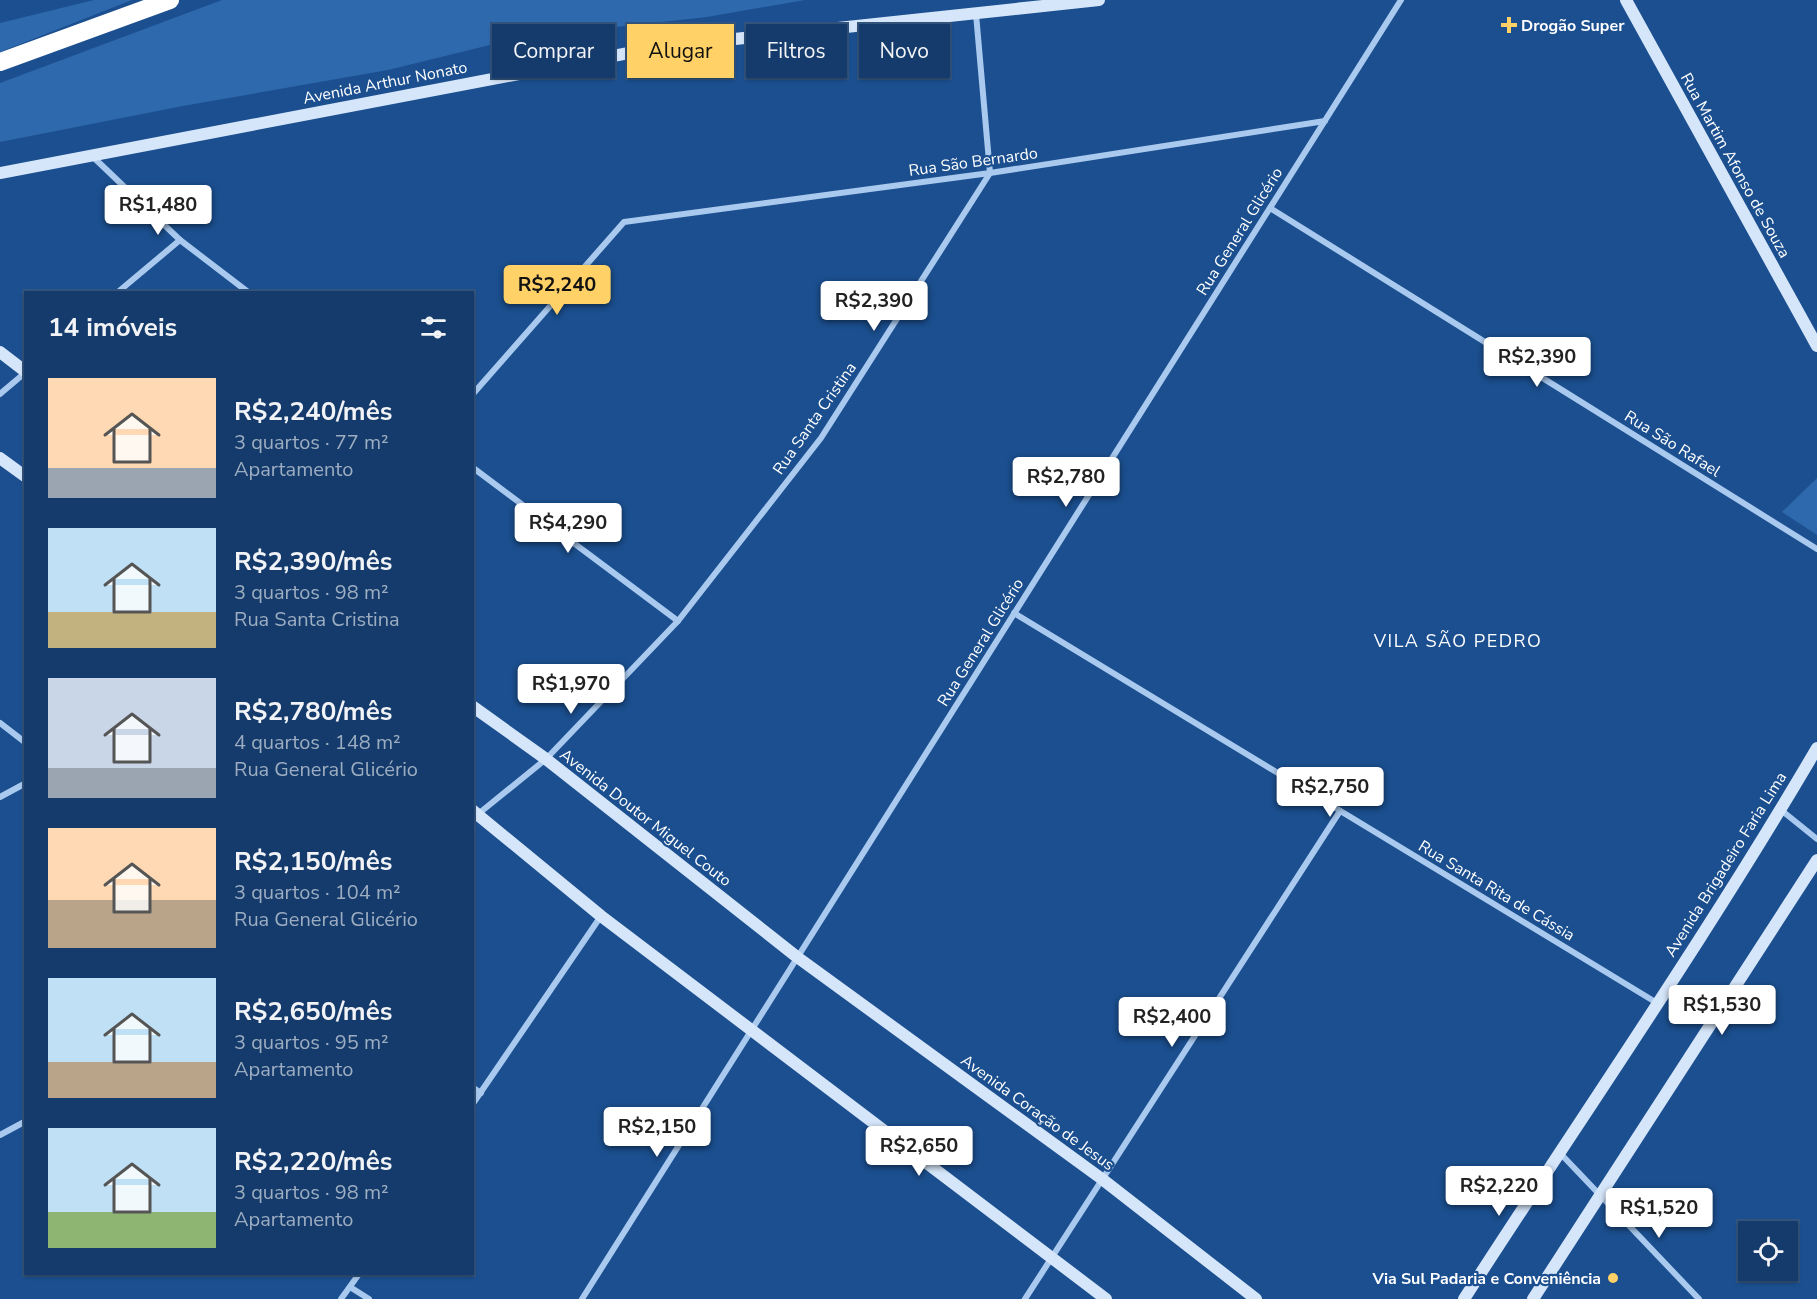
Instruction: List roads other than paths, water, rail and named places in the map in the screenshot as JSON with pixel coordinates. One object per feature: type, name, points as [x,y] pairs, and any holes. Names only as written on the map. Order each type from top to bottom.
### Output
[{"type":"highway","points":[[0,62],[170,0]]},
{"type":"main road","name":"Avenida Arthur Nonato","points":[[0,173],[660,47],[1099,0]]},
{"type":"main road","name":"Rua Martim Afonso de Souza","points":[[1626,0],[1817,346]]},
{"type":"main road","points":[[0,352],[24,370]]},
{"type":"main road","points":[[0,458],[24,476]]},
{"type":"main road","name":"Avenida Doutor Miguel Couto","points":[[474,707],[546,759],[797,957]]},
{"type":"main road","name":"Avenida Brigadeiro Faria Lima","points":[[1464,1299],[1781,810],[1817,748]]},
{"type":"main road","points":[[474,815],[601,916],[1106,1299]]},
{"type":"main road","points":[[1533,1299],[1602,1197],[1817,860]]},
{"type":"main road","name":"Avenida Coração de Jesus","points":[[797,957],[1102,1179],[1256,1299]]},
{"type":"street","name":"Rua General Glicério","points":[[582,1299],[1401,0]]},
{"type":"street","points":[[976,14],[990,173]]},
{"type":"street","name":"Rua São Bernardo","points":[[474,393],[624,222],[990,173],[1324,121]]},
{"type":"street","points":[[90,155],[180,240],[247,291]]},
{"type":"street","name":"Rua Santa Cristina","points":[[474,815],[546,759],[678,621],[821,438],[990,173]]},
{"type":"street","name":"Rua São Rafael","points":[[1270,208],[1817,549]]},
{"type":"street","points":[[119,291],[180,240]]},
{"type":"street","points":[[0,394],[24,374]]},
{"type":"street","points":[[474,468],[678,621]]},
{"type":"street","name":"Rua Santa Rita de Cássia","points":[[1014,613],[1657,1003]]},
{"type":"street","points":[[0,723],[24,741]]},
{"type":"street","points":[[0,797],[24,784]]},
{"type":"street","points":[[1781,810],[1817,839]]},
{"type":"street","points":[[1025,1299],[1340,811]]},
{"type":"street","points":[[474,1103],[601,916]]},
{"type":"street","points":[[474,1088],[481,1093]]},
{"type":"street","points":[[0,1135],[24,1122]]},
{"type":"street","points":[[1559,1152],[1699,1299]]},
{"type":"street","points":[[341,1299],[358,1275]]},
{"type":"street","points":[[350,1287],[369,1299]]},
{"type":"place","name":"Drogão Super","points":[[1509,25]]},
{"type":"place","name":"Via Sul Padaria e Conveniência","points":[[1613,1278]]},
{"type":"district","name":"VILA SÃO PEDRO","points":[[1458,641]]}]
